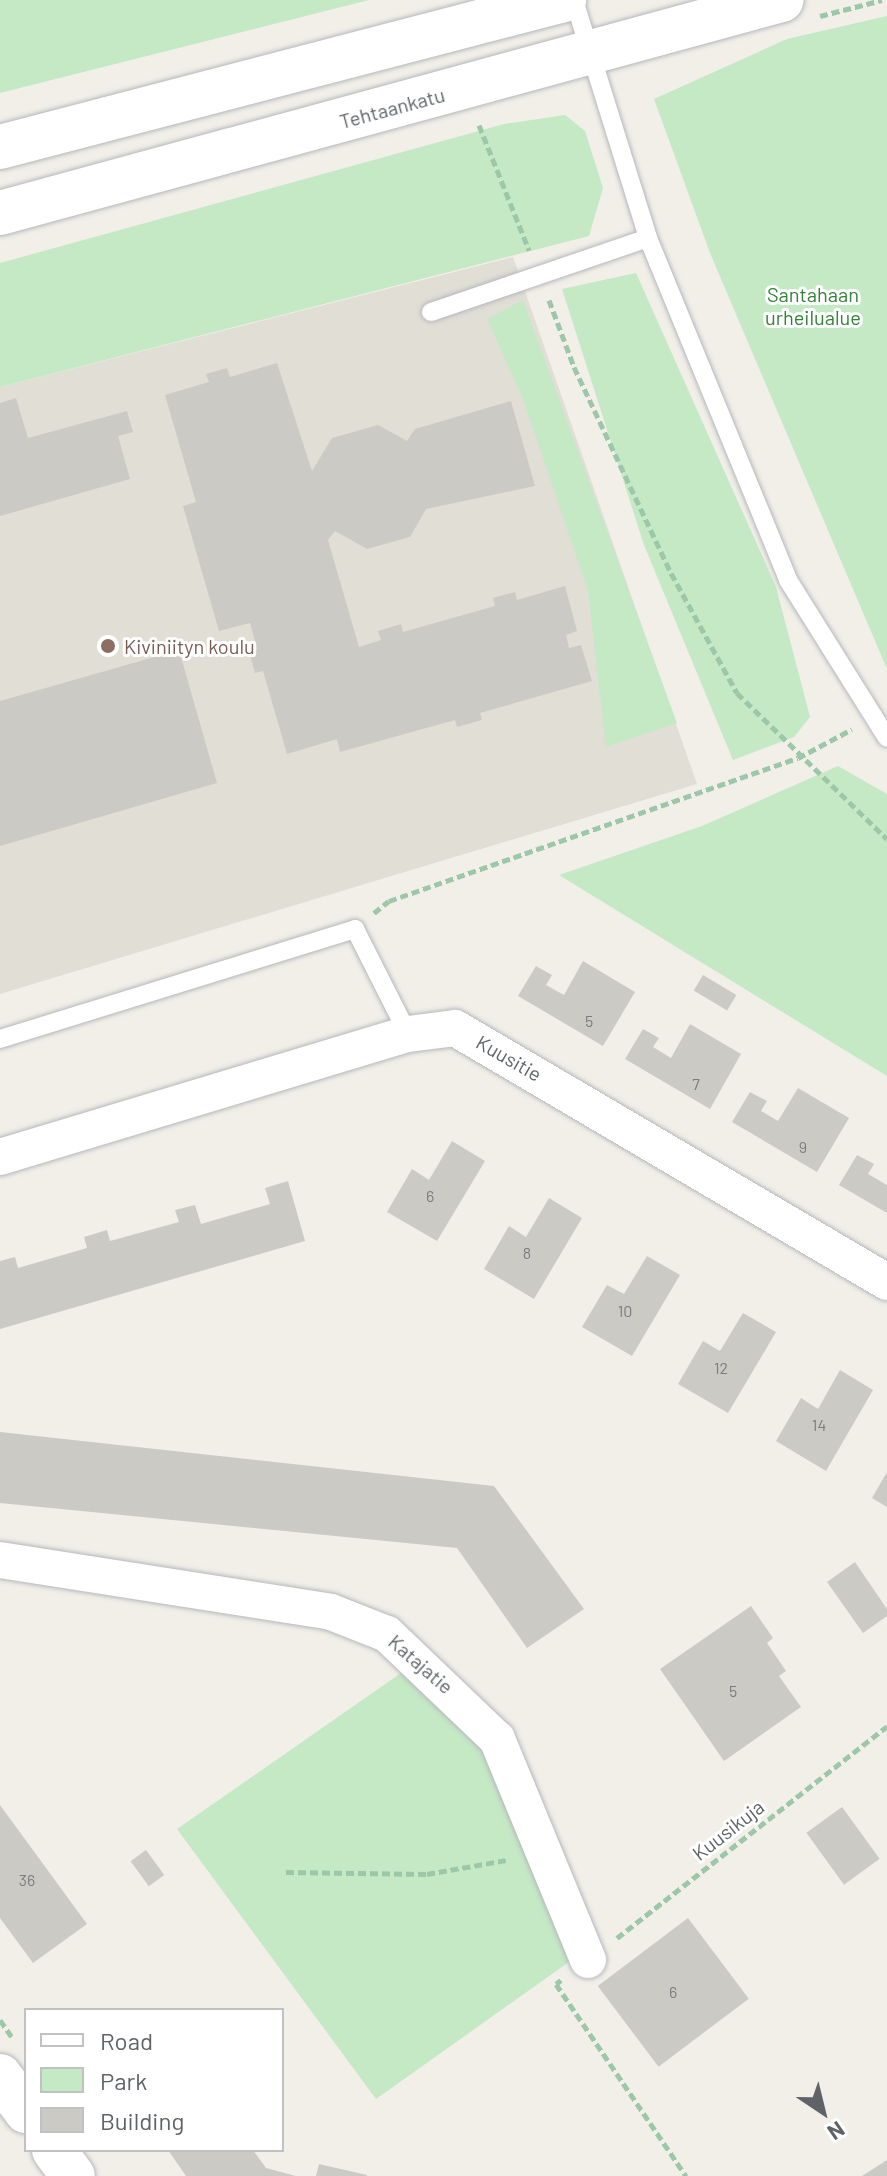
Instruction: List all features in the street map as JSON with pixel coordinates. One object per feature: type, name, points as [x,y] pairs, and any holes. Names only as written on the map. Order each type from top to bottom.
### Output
[{"type":"main road","points":[[0,147],[564,0]]},
{"type":"main road","name":"Tehtaankatu","points":[[0,213],[782,0]]},
{"type":"main road","points":[[0,2076],[24,2108]]},
{"type":"main road","points":[[55,2152],[73,2176]]},
{"type":"street","name":"Kuusitie","points":[[0,1157],[408,1034],[455,1028],[887,1282]]},
{"type":"street","name":"Katajatie","points":[[0,1560],[331,1612],[387,1634],[497,1739],[547,1853],[588,1960]]},
{"type":"lane","points":[[574,0],[648,238],[788,580],[887,738]]},
{"type":"lane","points":[[431,312],[648,238]]},
{"type":"lane","points":[[0,1039],[355,929],[408,1034]]},
{"type":"path","points":[[477,121],[574,367],[671,573],[737,693],[798,758],[887,839]]},
{"type":"path","points":[[355,929],[389,901],[798,758],[873,718]]},
{"type":"path","name":"Kuusikuja","points":[[686,2176],[556,1984],[887,1726]]},
{"type":"path","points":[[286,1872],[427,1874],[547,1853]]},
{"type":"shaded area","points":[[513,257],[697,784],[0,994],[0,387]]},
{"type":"green space","points":[[0,0],[369,0],[0,93]]},
{"type":"green space","name":"Santahaan urheilualue","points":[[887,16],[887,669],[710,253],[654,99],[787,39]]},
{"type":"green space","points":[[565,115],[585,131],[603,188],[589,236],[0,387],[0,263],[504,124]]},
{"type":"green space","points":[[636,273],[776,587],[810,717],[794,737],[733,760],[644,545],[562,289]]},
{"type":"green space","points":[[523,300],[677,723],[606,747],[588,591],[523,399],[487,319]]},
{"type":"green space","points":[[838,766],[887,794],[887,1076],[559,875],[702,826]]},
{"type":"green space","points":[[401,1673],[482,1750],[500,1778],[576,1957],[376,2099],[177,1829]]},
{"type":"building","points":[[277,363],[312,471],[332,438],[378,425],[407,441],[415,429],[511,401],[535,486],[426,509],[410,537],[367,549],[335,531],[328,540],[359,647],[381,640],[378,631],[401,624],[403,632],[495,606],[493,598],[515,592],[517,600],[565,586],[577,631],[566,635],[569,648],[581,645],[592,681],[480,713],[482,720],[457,727],[455,720],[340,752],[337,739],[287,754],[263,671],[255,673],[249,651],[257,649],[250,623],[219,631],[183,506],[196,502],[165,395],[209,382],[206,374],[227,368],[230,377]]},
{"type":"building","points":[[16,398],[28,438],[127,411],[133,432],[118,436],[130,479],[0,516],[0,403]]},
{"type":"building","points":[[179,650],[217,783],[0,846],[0,701]]},
{"type":"building","points":[[583,961],[635,992],[603,1046],[518,996],[536,966],[552,975],[546,985],[564,995]]},
{"type":"building","points":[[703,975],[736,995],[727,1011],[694,990]]},
{"type":"building","points":[[690,1024],[741,1054],[710,1109],[625,1059],[643,1029],[659,1038],[653,1047],[671,1058]]},
{"type":"building","points":[[798,1088],[849,1118],[817,1172],[732,1122],[750,1092],[767,1101],[761,1111],[778,1121]]},
{"type":"building","points":[[452,1141],[485,1161],[437,1241],[387,1212],[412,1169],[429,1180]]},
{"type":"building","points":[[857,1155],[874,1164],[868,1174],[887,1185],[887,1213],[839,1185]]},
{"type":"building","points":[[288,1181],[305,1241],[0,1329],[0,1261],[15,1257],[18,1268],[87,1248],[84,1237],[107,1230],[110,1241],[179,1222],[175,1210],[195,1205],[201,1224],[270,1204],[265,1188]]},
{"type":"building","points":[[549,1198],[582,1218],[534,1299],[484,1269],[509,1226],[526,1237]]},
{"type":"building","points":[[647,1256],[680,1275],[632,1356],[582,1327],[607,1285],[624,1294]]},
{"type":"building","points":[[743,1313],[776,1332],[728,1413],[678,1384],[703,1341],[720,1351]]},
{"type":"building","points":[[840,1370],[873,1390],[826,1471],[776,1441],[801,1398],[818,1409]]},
{"type":"building","points":[[0,1432],[494,1486],[584,1609],[527,1648],[457,1548],[0,1503]]},
{"type":"building","points":[[887,1472],[887,1507],[872,1498]]},
{"type":"building","points":[[855,1562],[887,1609],[887,1616],[863,1633],[827,1582]]},
{"type":"building","points":[[751,1606],[773,1638],[767,1643],[786,1671],[779,1676],[801,1707],[724,1761],[660,1669]]},
{"type":"building","points":[[0,1805],[87,1924],[33,1963],[0,1918]]},
{"type":"building","points":[[842,1807],[880,1859],[844,1885],[806,1833]]},
{"type":"building","points":[[146,1850],[164,1875],[149,1886],[131,1861]]},
{"type":"building","points":[[688,1918],[749,1999],[659,2067],[598,1986]]},
{"type":"building","points":[[169,2152],[254,2152],[266,2168],[296,2176],[186,2176]]},
{"type":"building","points":[[887,2160],[887,2176],[862,2176]]},
{"type":"building","points":[[319,2164],[367,2175],[367,2176],[316,2176]]},
{"type":"place","name":"Kiviniityn koulu","points":[[108,646]]}]
